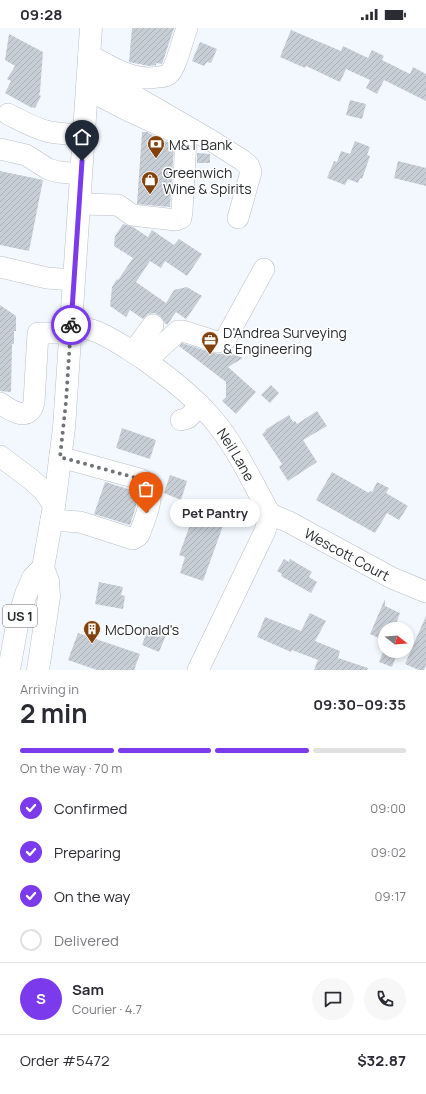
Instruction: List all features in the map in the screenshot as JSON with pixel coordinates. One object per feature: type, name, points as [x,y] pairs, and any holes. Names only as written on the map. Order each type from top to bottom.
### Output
[{"type":"main road","name":"US 1","points":[[42,668],[48,597],[48,581],[43,568],[60,457],[65,408],[91,28]]},
{"type":"main road","name":"US 1","points":[[9,670],[17,624],[26,594],[34,578],[43,568]]},
{"type":"street","points":[[88,73],[142,78],[169,74],[173,68],[187,28]]},
{"type":"street","points":[[79,204],[118,205],[132,215],[176,220],[181,218],[182,211],[186,140],[88,73]]},
{"type":"street","points":[[88,73],[114,84],[212,141],[249,166],[251,172],[238,218]]},
{"type":"street","points":[[8,114],[34,127],[61,133],[83,135]]},
{"type":"street","points":[[0,149],[26,155],[48,169],[59,172],[81,174]]},
{"type":"street","points":[[0,267],[47,278],[74,280]]},
{"type":"street","points":[[139,357],[178,331],[183,331],[217,342],[225,340],[264,269]]},
{"type":"street","points":[[139,357],[153,324]]},
{"type":"street","name":"Neil Lane","points":[[0,403],[20,414],[26,413],[33,407],[38,333],[91,330],[107,336],[175,382],[212,418],[240,459],[270,514]]},
{"type":"street","points":[[181,420],[188,418],[200,405]]},
{"type":"street","points":[[0,456],[44,491],[52,513],[133,539],[139,535],[150,502],[151,492],[147,483],[140,479],[60,457]]},
{"type":"street","points":[[198,670],[265,531],[270,514]]},
{"type":"street","name":"Wescott Court","points":[[270,514],[289,522],[392,578],[426,592]]},
{"type":"building","points":[[132,28],[174,28],[162,64],[156,63],[156,65],[149,66],[129,62]]},
{"type":"building","points":[[291,30],[341,51],[343,46],[368,58],[372,50],[384,56],[382,60],[410,74],[413,67],[426,74],[426,101],[384,80],[377,94],[366,88],[370,80],[346,69],[340,82],[306,66],[305,68],[280,57]]},
{"type":"building","points":[[9,34],[43,52],[39,95],[41,96],[35,108],[32,108],[5,93],[11,81],[7,79],[15,66],[5,60]]},
{"type":"building","points":[[200,42],[217,49],[211,63],[207,62],[204,66],[192,61]]},
{"type":"building","points":[[350,100],[366,104],[362,119],[346,115]]},
{"type":"building","points":[[142,132],[147,132],[154,136],[154,138],[161,139],[174,145],[170,207],[137,204]]},
{"type":"building","points":[[355,141],[370,147],[367,155],[370,156],[362,179],[360,178],[358,183],[348,179],[345,185],[327,178],[334,161],[337,162],[341,151],[350,154]]},
{"type":"building","points":[[197,153],[210,154],[210,163],[197,163]]},
{"type":"building","points":[[398,161],[426,168],[426,186],[394,178]]},
{"type":"building","points":[[0,171],[43,180],[29,251],[0,245]]},
{"type":"building","points":[[123,224],[133,227],[148,237],[152,230],[174,245],[179,239],[202,254],[187,276],[165,261],[161,268],[150,261],[136,282],[166,303],[174,290],[187,287],[202,296],[186,319],[176,312],[167,325],[160,316],[155,313],[148,314],[143,319],[130,310],[126,317],[110,306],[112,287],[133,258],[114,246],[115,236]]},
{"type":"building","points":[[0,305],[16,316],[16,331],[14,331],[14,344],[12,344],[11,392],[0,391]]},
{"type":"building","points":[[182,343],[213,353],[220,354],[228,352],[243,358],[228,367],[256,392],[236,414],[222,401],[226,397],[226,382],[179,346]]},
{"type":"building","points":[[271,385],[279,393],[270,403],[261,395]]},
{"type":"building","points":[[317,411],[327,426],[303,440],[317,462],[288,481],[279,467],[282,464],[262,434],[266,431],[265,430],[289,415],[293,422],[295,421],[297,424]]},
{"type":"building","points":[[122,428],[156,440],[150,459],[116,448]]},
{"type":"building","points":[[332,472],[369,493],[370,491],[372,492],[377,482],[389,488],[386,493],[408,506],[399,520],[387,513],[375,533],[316,500]]},
{"type":"building","points":[[170,475],[187,481],[181,500],[164,493]]},
{"type":"building","points":[[105,482],[138,492],[136,506],[130,525],[94,514]]},
{"type":"building","points":[[188,503],[203,508],[205,504],[228,512],[203,581],[180,573],[185,557],[179,555],[190,525],[182,522]]},
{"type":"building","points":[[284,559],[289,562],[290,559],[312,572],[309,577],[317,582],[311,593],[281,576],[282,574],[277,571]]},
{"type":"building","points":[[99,582],[123,587],[121,595],[125,596],[123,609],[95,604]]},
{"type":"building","points":[[385,599],[385,606],[400,613],[397,622],[378,622],[378,638],[370,634]]},
{"type":"building","points":[[310,613],[326,621],[315,641],[340,651],[338,658],[368,668],[367,670],[314,670],[318,660],[292,650],[291,652],[257,637],[265,617],[301,631]]},
{"type":"building","points":[[426,616],[426,665],[424,670],[419,670],[405,664],[408,658],[414,658],[414,643]]},
{"type":"building","points":[[148,629],[166,635],[159,652],[142,645]]},
{"type":"building","name":"McDonald's","points":[[78,633],[140,654],[134,670],[97,670],[68,660]]},
{"type":"building","points":[[381,658],[395,658],[392,667],[379,662]]},
{"type":"way so far","points":[[71,325],[64,428],[60,457],[110,472],[140,479],[147,483],[151,492],[150,502],[146,513]]},
{"type":"place","name":"M&T Bank","points":[[156,159]]},
{"type":"place","name":"Greenwich Wine & Spirits","points":[[150,195]]},
{"type":"place","name":"D'Andrea Surveying & Engineering","points":[[210,355]]},
{"type":"place","name":"Pet Pantry","points":[[146,513]]},
{"type":"place","name":"McDonald's","points":[[92,644]]},
{"type":"route","points":[[71,325],[82,161]]}]
